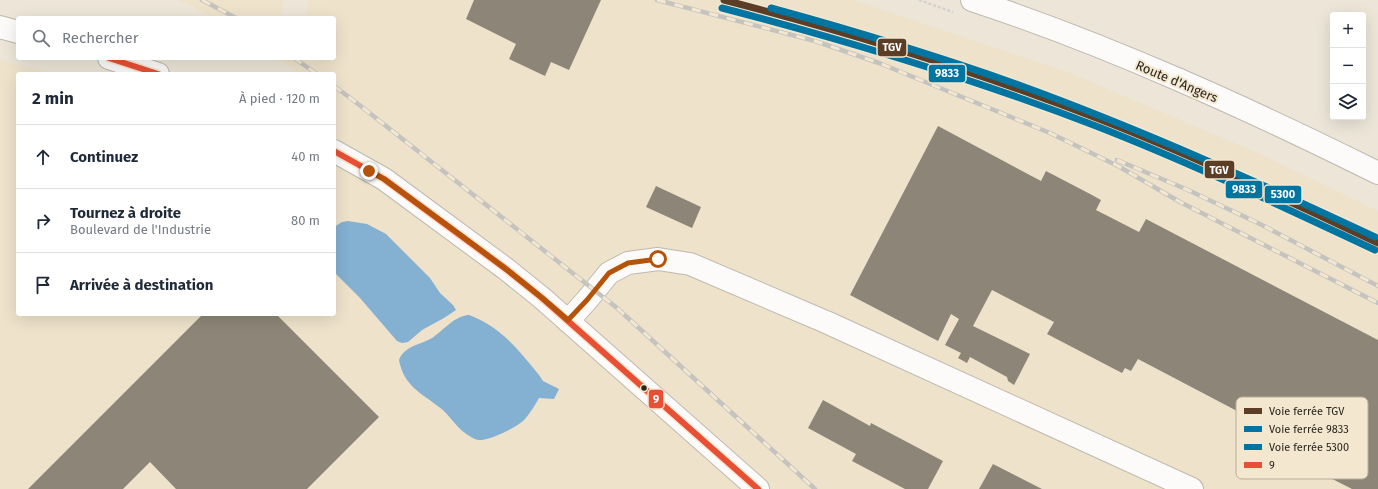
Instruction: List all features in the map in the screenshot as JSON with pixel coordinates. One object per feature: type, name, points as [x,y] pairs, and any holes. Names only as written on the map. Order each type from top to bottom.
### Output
[{"type":"street","name":"Route d'Angers","points":[[972,0],[1043,25],[1165,74],[1314,141],[1378,173]]},
{"type":"street","points":[[0,27],[16,31]]},
{"type":"street","points":[[115,60],[152,72]]},
{"type":"street","points":[[336,152],[390,184],[506,269],[568,320],[758,489]]},
{"type":"street","points":[[568,320],[609,273],[628,263],[658,259],[690,264],[833,326],[1192,489]]},
{"type":"shaded area","points":[[178,0],[284,0],[281,16],[210,16]]},
{"type":"shaded area","points":[[309,0],[853,0],[1068,72],[1256,152],[1378,211],[1378,489],[0,489],[0,60],[47,72],[16,72],[16,316],[336,316],[336,72],[294,72],[294,70],[280,60],[336,60],[336,16],[305,16]]},
{"type":"water","points":[[348,221],[367,224],[386,234],[430,278],[440,293],[453,305],[456,310],[422,330],[408,342],[402,343],[397,341],[360,298],[336,274],[336,226],[342,222]]},
{"type":"water","points":[[469,315],[500,332],[531,365],[543,381],[559,389],[554,399],[539,398],[525,419],[516,426],[496,436],[483,440],[476,440],[465,433],[443,410],[414,388],[401,369],[399,360],[409,348],[432,338],[449,324],[459,318]]},
{"type":"building","points":[[474,0],[601,0],[569,70],[551,62],[545,76],[509,59],[516,44],[466,19]]},
{"type":"building","points":[[938,126],[1041,181],[1046,171],[1092,195],[1101,200],[1096,210],[1139,232],[1146,219],[1378,340],[1378,489],[1352,489],[1332,479],[1368,479],[1368,397],[1236,397],[1236,410],[1138,359],[1131,371],[1125,368],[1122,373],[1047,334],[1054,322],[992,290],[973,326],[1030,354],[1014,385],[1008,381],[1007,377],[970,357],[967,363],[958,358],[961,353],[945,345],[959,319],[951,314],[938,341],[850,295]]},
{"type":"building","points":[[656,186],[701,207],[692,228],[646,207]]},
{"type":"building","points":[[201,316],[278,316],[379,417],[307,489],[176,489],[150,462],[123,489],[28,489]]},
{"type":"building","points":[[823,400],[870,426],[871,423],[943,461],[928,489],[905,489],[852,461],[856,454],[808,428]]},
{"type":"building","points":[[993,464],[1042,489],[979,489]]},
{"type":"railway","points":[[202,0],[232,16]]},
{"type":"railway","points":[[657,0],[815,41],[879,63],[1050,133],[1118,166],[1180,202],[1378,303]]},
{"type":"railway","points":[[297,60],[314,72]]},
{"type":"railway","points":[[336,87],[617,308],[815,489]]},
{"type":"railway","points":[[1117,160],[1188,190],[1262,225],[1378,286]]},
{"type":"rail line","name":"TGV","points":[[724,0],[866,39],[1053,101],[1205,163],[1378,243]]},
{"type":"rail line","name":"9833","points":[[722,8],[864,47],[1004,92],[1096,126],[1202,170],[1375,250]]},
{"type":"rail line","name":"5300","points":[[771,8],[927,54],[988,74],[1064,102],[1198,157],[1375,237]]},
{"type":"transit line","name":"9","points":[[115,60],[152,72]]},
{"type":"transit line","name":"9","points":[[336,152],[384,179],[506,269],[542,298],[758,489]]},
{"type":"route","points":[[369,171],[384,179],[506,269],[568,320],[609,273],[628,263],[658,259]]}]
